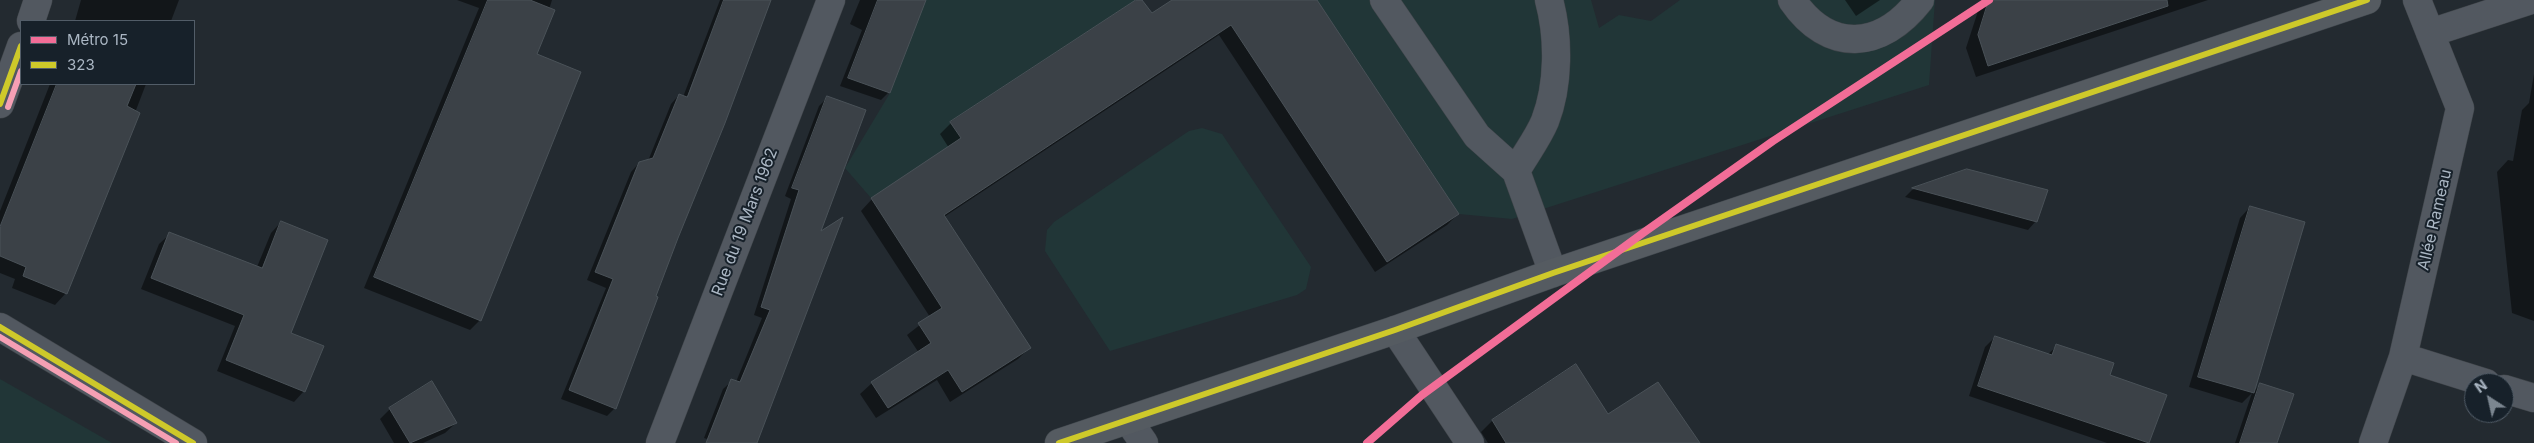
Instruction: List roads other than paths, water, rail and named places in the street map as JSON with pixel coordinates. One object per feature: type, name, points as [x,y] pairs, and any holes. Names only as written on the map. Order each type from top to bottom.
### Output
[{"type":"main road","points":[[1059,443],[1395,330],[1553,273],[2367,0]]},
{"type":"street","points":[[30,20],[38,0]]},
{"type":"street","name":"Rue du 19 Mars 1962","points":[[660,443],[831,0]]},
{"type":"street","points":[[1384,0],[1477,136],[1516,170],[1553,273]]},
{"type":"street","points":[[1516,170],[1545,121],[1553,83],[1556,44],[1549,0]]},
{"type":"street","points":[[1792,0],[1818,29],[1838,38],[1862,40],[1889,29],[1913,10],[1920,0]]},
{"type":"street","name":"Allée Rameau","points":[[2374,443],[2403,357],[2460,108],[2417,0]]},
{"type":"street","points":[[2430,33],[2531,0]]},
{"type":"street","points":[[0,104],[13,51]]},
{"type":"street","points":[[0,327],[193,443]]},
{"type":"street","points":[[1395,330],[1470,443]]},
{"type":"street","points":[[2403,357],[2464,376]]},
{"type":"street","points":[[2514,392],[2534,398]]},
{"type":"street","points":[[1128,420],[1144,443]]},
{"type":"metro line","name":"15","points":[[1367,443],[1422,395],[1643,233],[1773,141],[1989,0]]}]
